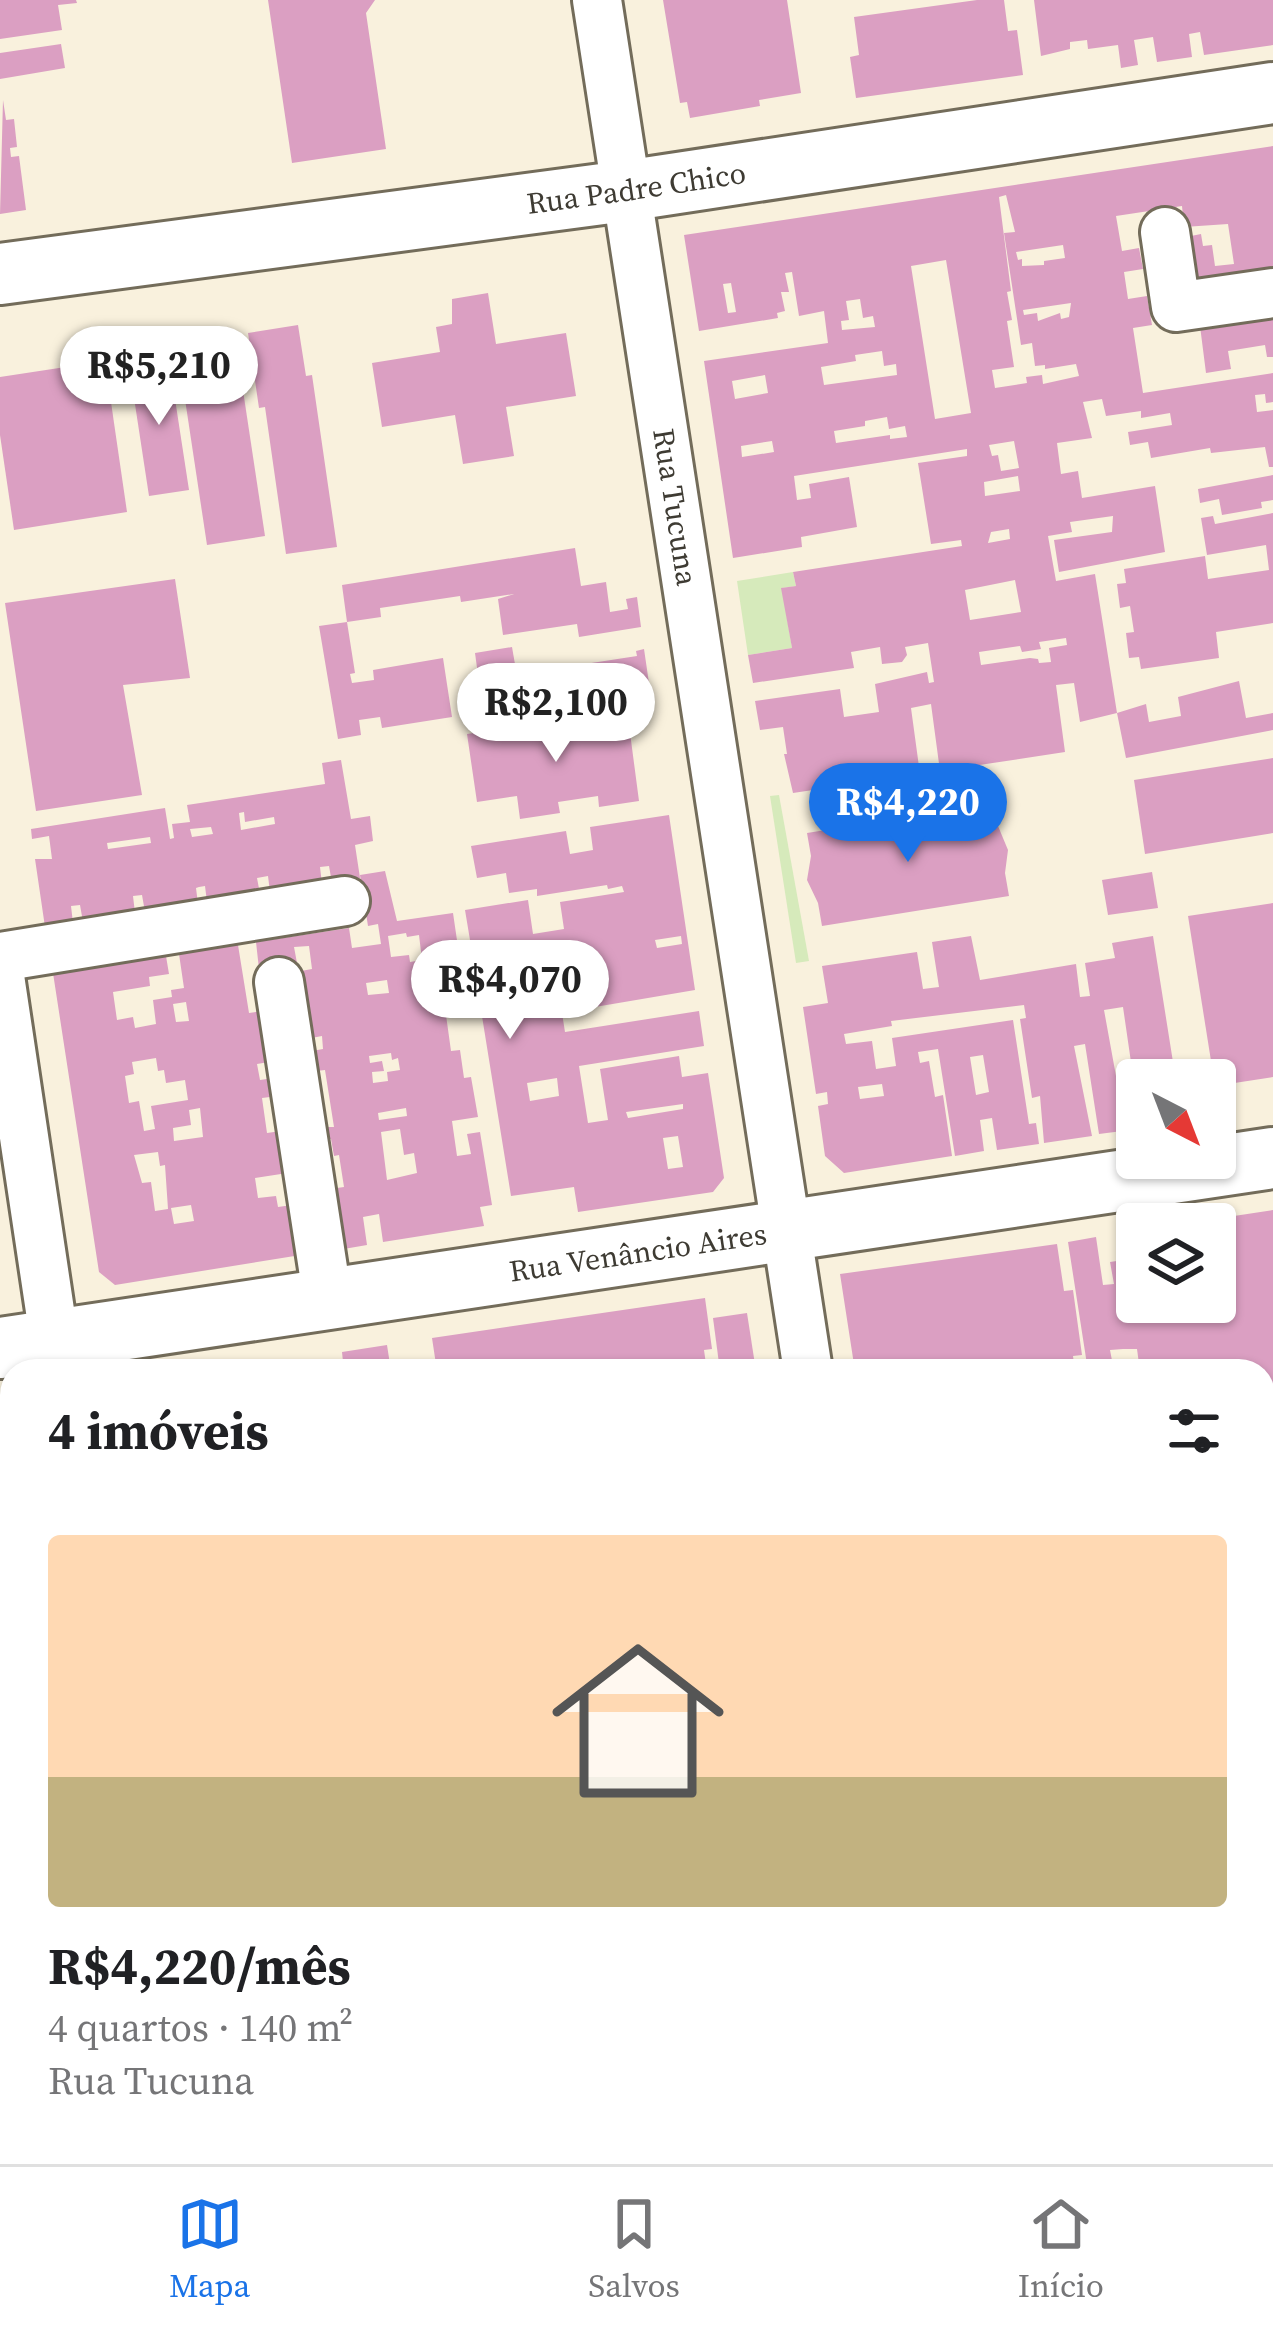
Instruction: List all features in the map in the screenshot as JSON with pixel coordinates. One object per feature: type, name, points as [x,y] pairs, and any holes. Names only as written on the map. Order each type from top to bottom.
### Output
[{"type":"street","name":"Rua Tucuna","points":[[597,0],[806,1359]]},
{"type":"street","name":"Rua Padre Chico","points":[[0,274],[625,191],[1273,93]]},
{"type":"street","points":[[1165,232],[1176,307],[1273,293]]},
{"type":"street","points":[[0,957],[345,901]]},
{"type":"street","points":[[0,976],[38,1354]]},
{"type":"street","points":[[280,982],[328,1301]]},
{"type":"street","name":"Rua Venâncio Aires","points":[[38,1354],[328,1301],[1273,1158]]},
{"type":"green space","points":[[793,572],[796,586],[782,588],[792,648],[748,655],[737,581]]},
{"type":"green space","points":[[779,795],[809,961],[796,963],[770,796]]},
{"type":"building","points":[[0,0],[77,3],[58,5],[62,30],[0,39]]},
{"type":"building","points":[[268,0],[375,0],[366,13],[386,149],[292,163]]},
{"type":"building","points":[[663,0],[787,0],[801,93],[759,100],[760,106],[690,118],[687,102],[680,103]]},
{"type":"building","points":[[1004,0],[1008,31],[1017,30],[1023,75],[856,98],[850,57],[859,55],[854,17]]},
{"type":"building","points":[[1034,0],[1273,0],[1273,45],[1204,55],[1200,32],[1189,34],[1192,57],[1157,62],[1153,37],[1134,40],[1138,65],[1121,68],[1118,45],[1088,49],[1087,40],[1070,42],[1070,49],[1041,56]]},
{"type":"building","points":[[61,44],[65,68],[0,79],[0,53]]},
{"type":"building","points":[[3,100],[6,120],[14,119],[17,147],[10,148],[11,157],[19,156],[26,210],[0,214]]},
{"type":"building","points":[[1273,146],[1273,283],[1193,296],[1186,237],[1201,234],[1203,246],[1212,245],[1215,266],[1234,264],[1228,224],[1184,227],[1182,206],[1116,216],[1122,251],[1139,248],[1143,269],[1124,272],[1128,299],[1147,296],[1152,325],[1133,328],[1143,393],[1273,373],[1273,402],[1266,403],[1265,394],[1255,395],[1257,412],[1273,410],[1273,467],[1269,467],[1265,447],[1211,453],[1210,448],[1151,458],[1148,442],[1130,445],[1128,432],[1172,425],[1170,413],[1141,418],[1141,411],[1106,416],[1102,399],[1083,402],[1092,438],[1057,443],[1061,474],[1078,471],[1082,498],[1155,486],[1165,552],[1059,572],[1054,540],[1112,532],[1113,516],[1070,522],[1072,532],[1048,536],[1056,581],[1095,574],[1117,713],[1080,722],[1074,683],[1056,685],[1065,752],[940,771],[931,704],[911,708],[920,774],[793,793],[783,727],[760,730],[755,701],[840,689],[844,717],[879,712],[875,684],[927,672],[929,683],[934,682],[928,643],[905,647],[902,662],[882,664],[880,647],[851,652],[854,668],[753,683],[748,655],[792,648],[781,588],[796,586],[793,572],[962,546],[961,540],[931,544],[918,463],[967,456],[967,449],[794,476],[797,500],[811,498],[809,484],[849,477],[857,527],[801,537],[802,547],[733,558],[704,361],[828,343],[824,311],[799,316],[792,272],[785,273],[789,292],[781,292],[785,311],[777,313],[778,318],[699,331],[684,235]],"holes":[[[1006,195],[1015,232],[1004,233],[1021,345],[1032,343],[1035,366],[1076,364],[1079,376],[1043,384],[1042,375],[1026,377],[1027,383],[995,388],[992,370],[1014,367],[1007,292],[1011,291],[999,197]],[[1063,245],[1065,258],[1022,266],[1022,259],[1018,260],[1016,252]],[[946,260],[971,413],[935,419],[911,266]],[[731,283],[736,312],[728,313],[723,284]],[[860,299],[863,318],[873,316],[875,327],[842,330],[841,321],[849,320],[846,301]],[[1071,303],[1069,317],[1061,319],[1060,313],[1038,321],[1037,313],[1024,315],[1023,310]],[[882,351],[884,366],[896,364],[897,375],[824,385],[821,367]],[[765,375],[768,393],[735,399],[732,381]],[[887,417],[889,429],[905,426],[907,437],[836,443],[834,431]],[[772,441],[774,452],[742,457],[741,446]],[[1014,441],[1019,468],[1001,471],[998,455],[992,456],[989,445]],[[1018,476],[1020,491],[985,496],[984,482]],[[1009,529],[1010,539],[988,543],[991,532]],[[1015,580],[1021,612],[970,620],[965,590]],[[1066,638],[1067,645],[1049,648],[1051,662],[1030,658],[981,665],[979,652],[1020,646],[1022,652],[1041,649],[1039,642]]]},
{"type":"building","points":[[488,293],[496,344],[566,333],[576,396],[506,407],[514,456],[463,464],[455,415],[382,427],[372,363],[440,352],[436,327],[452,324],[452,299]]},
{"type":"building","points":[[1273,314],[1273,357],[1267,357],[1265,345],[1228,351],[1231,369],[1206,373],[1200,326]]},
{"type":"building","points":[[298,325],[306,376],[312,375],[337,547],[286,554],[265,407],[259,408],[248,333]]},
{"type":"building","points":[[236,344],[265,536],[207,545],[178,353]]},
{"type":"building","points":[[169,360],[189,490],[149,496],[129,365]]},
{"type":"building","points":[[105,361],[127,512],[14,530],[0,435],[0,377]]},
{"type":"building","points":[[1273,475],[1273,500],[1261,502],[1262,508],[1222,515],[1219,499],[1200,503],[1198,489]]},
{"type":"building","points":[[1273,513],[1273,623],[1216,632],[1219,658],[1141,669],[1139,657],[1129,658],[1126,633],[1134,632],[1130,606],[1120,608],[1117,584],[1126,583],[1124,569],[1205,556],[1208,579],[1269,570],[1266,545],[1207,555],[1201,518],[1213,516],[1215,524]]},
{"type":"building","points":[[575,548],[581,586],[606,582],[610,612],[628,609],[626,599],[637,597],[641,627],[579,637],[577,624],[503,635],[498,599],[514,594],[461,602],[460,596],[380,608],[381,617],[347,622],[342,585]]},
{"type":"building","points":[[175,579],[190,678],[123,685],[142,795],[36,811],[5,603]]},
{"type":"building","points":[[347,622],[355,673],[350,674],[352,683],[374,680],[373,670],[443,658],[452,717],[382,728],[380,717],[359,720],[361,735],[338,739],[319,626]]},
{"type":"building","points":[[512,647],[516,670],[478,675],[475,653]]},
{"type":"building","points":[[644,649],[650,690],[486,716],[481,684],[498,682],[501,702],[505,702],[513,697],[512,690],[522,688],[520,674],[637,656],[636,651]]},
{"type":"building","points":[[1239,681],[1246,718],[1273,713],[1273,730],[1126,758],[1117,713],[1146,704],[1149,722],[1181,716],[1178,697]]},
{"type":"building","points":[[627,710],[639,801],[599,807],[598,796],[558,802],[560,813],[520,819],[517,796],[477,802],[467,734],[547,723],[549,733],[588,728],[587,716]]},
{"type":"building","points":[[1273,758],[1273,833],[1145,854],[1134,780]]},
{"type":"building","points":[[341,760],[351,819],[370,816],[373,841],[355,845],[360,878],[332,883],[329,866],[320,867],[322,884],[270,892],[268,876],[257,878],[260,894],[207,902],[205,886],[196,888],[198,904],[145,912],[142,895],[133,896],[135,913],[83,922],[80,905],[71,906],[73,923],[45,927],[35,859],[52,859],[49,836],[32,839],[31,829],[165,808],[170,839],[174,838],[172,824],[190,822],[187,805],[325,784],[322,763]],"holes":[[[244,812],[245,822],[274,817],[275,824],[241,830],[239,813]],[[211,827],[213,834],[192,837],[190,829]],[[150,837],[151,843],[108,849],[107,843]]]},
{"type":"building","points":[[995,803],[1008,850],[1009,896],[822,926],[807,880],[811,856],[807,833]]},
{"type":"building","points":[[669,815],[695,990],[589,1008],[580,952],[570,953],[579,1009],[562,1013],[565,1032],[699,1011],[704,1046],[579,1066],[588,1123],[608,1120],[600,1069],[679,1056],[682,1077],[708,1073],[724,1178],[713,1192],[578,1212],[574,1187],[511,1196],[481,1010],[446,1015],[451,1051],[460,1050],[464,1078],[471,1077],[478,1117],[452,1121],[457,1156],[471,1154],[467,1134],[480,1132],[492,1205],[480,1207],[484,1226],[383,1242],[379,1214],[363,1217],[367,1245],[332,1251],[323,1190],[344,1187],[331,1139],[316,1142],[313,1126],[334,1127],[325,1070],[316,1071],[312,1051],[323,1049],[322,1036],[301,1040],[306,1005],[301,971],[312,969],[309,946],[294,947],[297,963],[259,969],[256,942],[349,928],[352,948],[381,944],[378,924],[368,926],[360,875],[385,871],[397,921],[453,913],[459,954],[472,952],[465,910],[528,900],[533,934],[564,929],[560,902],[624,892],[622,886],[537,896],[537,889],[509,893],[506,873],[477,878],[471,846],[566,831],[570,854],[593,850],[590,827]],"holes":[[[419,935],[422,960],[410,962],[409,955],[391,957],[388,936]],[[681,936],[682,944],[657,948],[655,940]],[[537,956],[541,986],[479,996],[474,966]],[[387,980],[389,993],[368,995],[366,983]],[[391,1053],[392,1060],[398,1058],[400,1070],[387,1072],[388,1081],[373,1083],[372,1072],[384,1071],[382,1061],[370,1063],[369,1056]],[[557,1078],[559,1096],[530,1101],[527,1083]],[[683,1104],[683,1109],[628,1118],[626,1112]],[[406,1108],[407,1116],[379,1120],[378,1113]],[[400,1129],[404,1155],[414,1153],[417,1173],[387,1180],[381,1132]],[[678,1136],[683,1167],[668,1169],[663,1138]]]},
{"type":"building","points":[[1152,872],[1158,908],[1108,915],[1102,880]]},
{"type":"building","points":[[1273,903],[1273,1077],[1236,1083],[1236,1059],[1211,1059],[1188,916]]},
{"type":"building","points":[[971,936],[980,980],[1076,964],[1080,997],[1090,996],[1085,963],[1115,958],[1112,943],[1153,936],[1173,1059],[1131,1059],[1123,1007],[1104,1010],[1116,1076],[1116,1132],[1099,1134],[1085,1044],[1074,1046],[1092,1136],[1044,1143],[1040,1096],[1032,1098],[1020,1019],[1026,1018],[1024,1005],[891,1021],[892,1026],[844,1034],[846,1044],[872,1041],[876,1069],[896,1066],[892,1038],[1013,1020],[1029,1124],[1036,1123],[1039,1144],[997,1150],[992,1118],[980,1120],[984,1151],[955,1156],[938,1049],[918,1052],[920,1063],[929,1061],[935,1097],[943,1095],[952,1156],[844,1173],[825,1156],[818,1106],[828,1104],[827,1092],[816,1094],[803,1007],[828,1003],[822,966],[917,952],[923,989],[939,987],[932,942]],"holes":[[[983,1055],[989,1092],[976,1095],[970,1057]],[[882,1084],[884,1096],[860,1099],[858,1087]]]},
{"type":"building","points":[[238,945],[249,1013],[269,1010],[269,1062],[257,1064],[260,1080],[267,1079],[270,1097],[262,1098],[267,1133],[288,1130],[294,1172],[255,1178],[258,1198],[276,1196],[278,1207],[299,1204],[307,1254],[115,1285],[99,1272],[53,973],[166,956],[169,974],[149,977],[150,986],[113,992],[117,1020],[133,1017],[135,1028],[156,1024],[153,1000],[172,997],[171,990],[184,988],[179,954]],"holes":[[[186,1002],[189,1021],[176,1022],[173,1004]],[[156,1058],[166,1083],[185,1080],[188,1100],[151,1106],[155,1129],[144,1131],[139,1101],[129,1103],[125,1076],[134,1074],[132,1062]],[[200,1108],[203,1137],[174,1141],[173,1128],[191,1125],[189,1110]],[[158,1152],[160,1166],[165,1165],[168,1209],[155,1211],[151,1182],[142,1183],[134,1155]],[[191,1205],[194,1221],[174,1224],[171,1208]]]},
{"type":"building","points":[[1273,1210],[1273,1359],[1138,1359],[1137,1349],[1123,1349],[1110,1350],[1112,1359],[1086,1359],[1068,1242],[1096,1237],[1103,1285],[1114,1284],[1110,1262],[1116,1261],[1116,1323],[1236,1323],[1236,1216]]},
{"type":"building","points":[[1057,1244],[1064,1291],[1073,1290],[1082,1355],[1073,1359],[853,1359],[840,1274]]},
{"type":"building","points":[[705,1298],[712,1349],[704,1350],[705,1359],[435,1359],[432,1338]]},
{"type":"building","points":[[747,1313],[754,1359],[718,1359],[713,1318]]},
{"type":"building","points":[[387,1345],[389,1359],[343,1359],[342,1352]]}]
